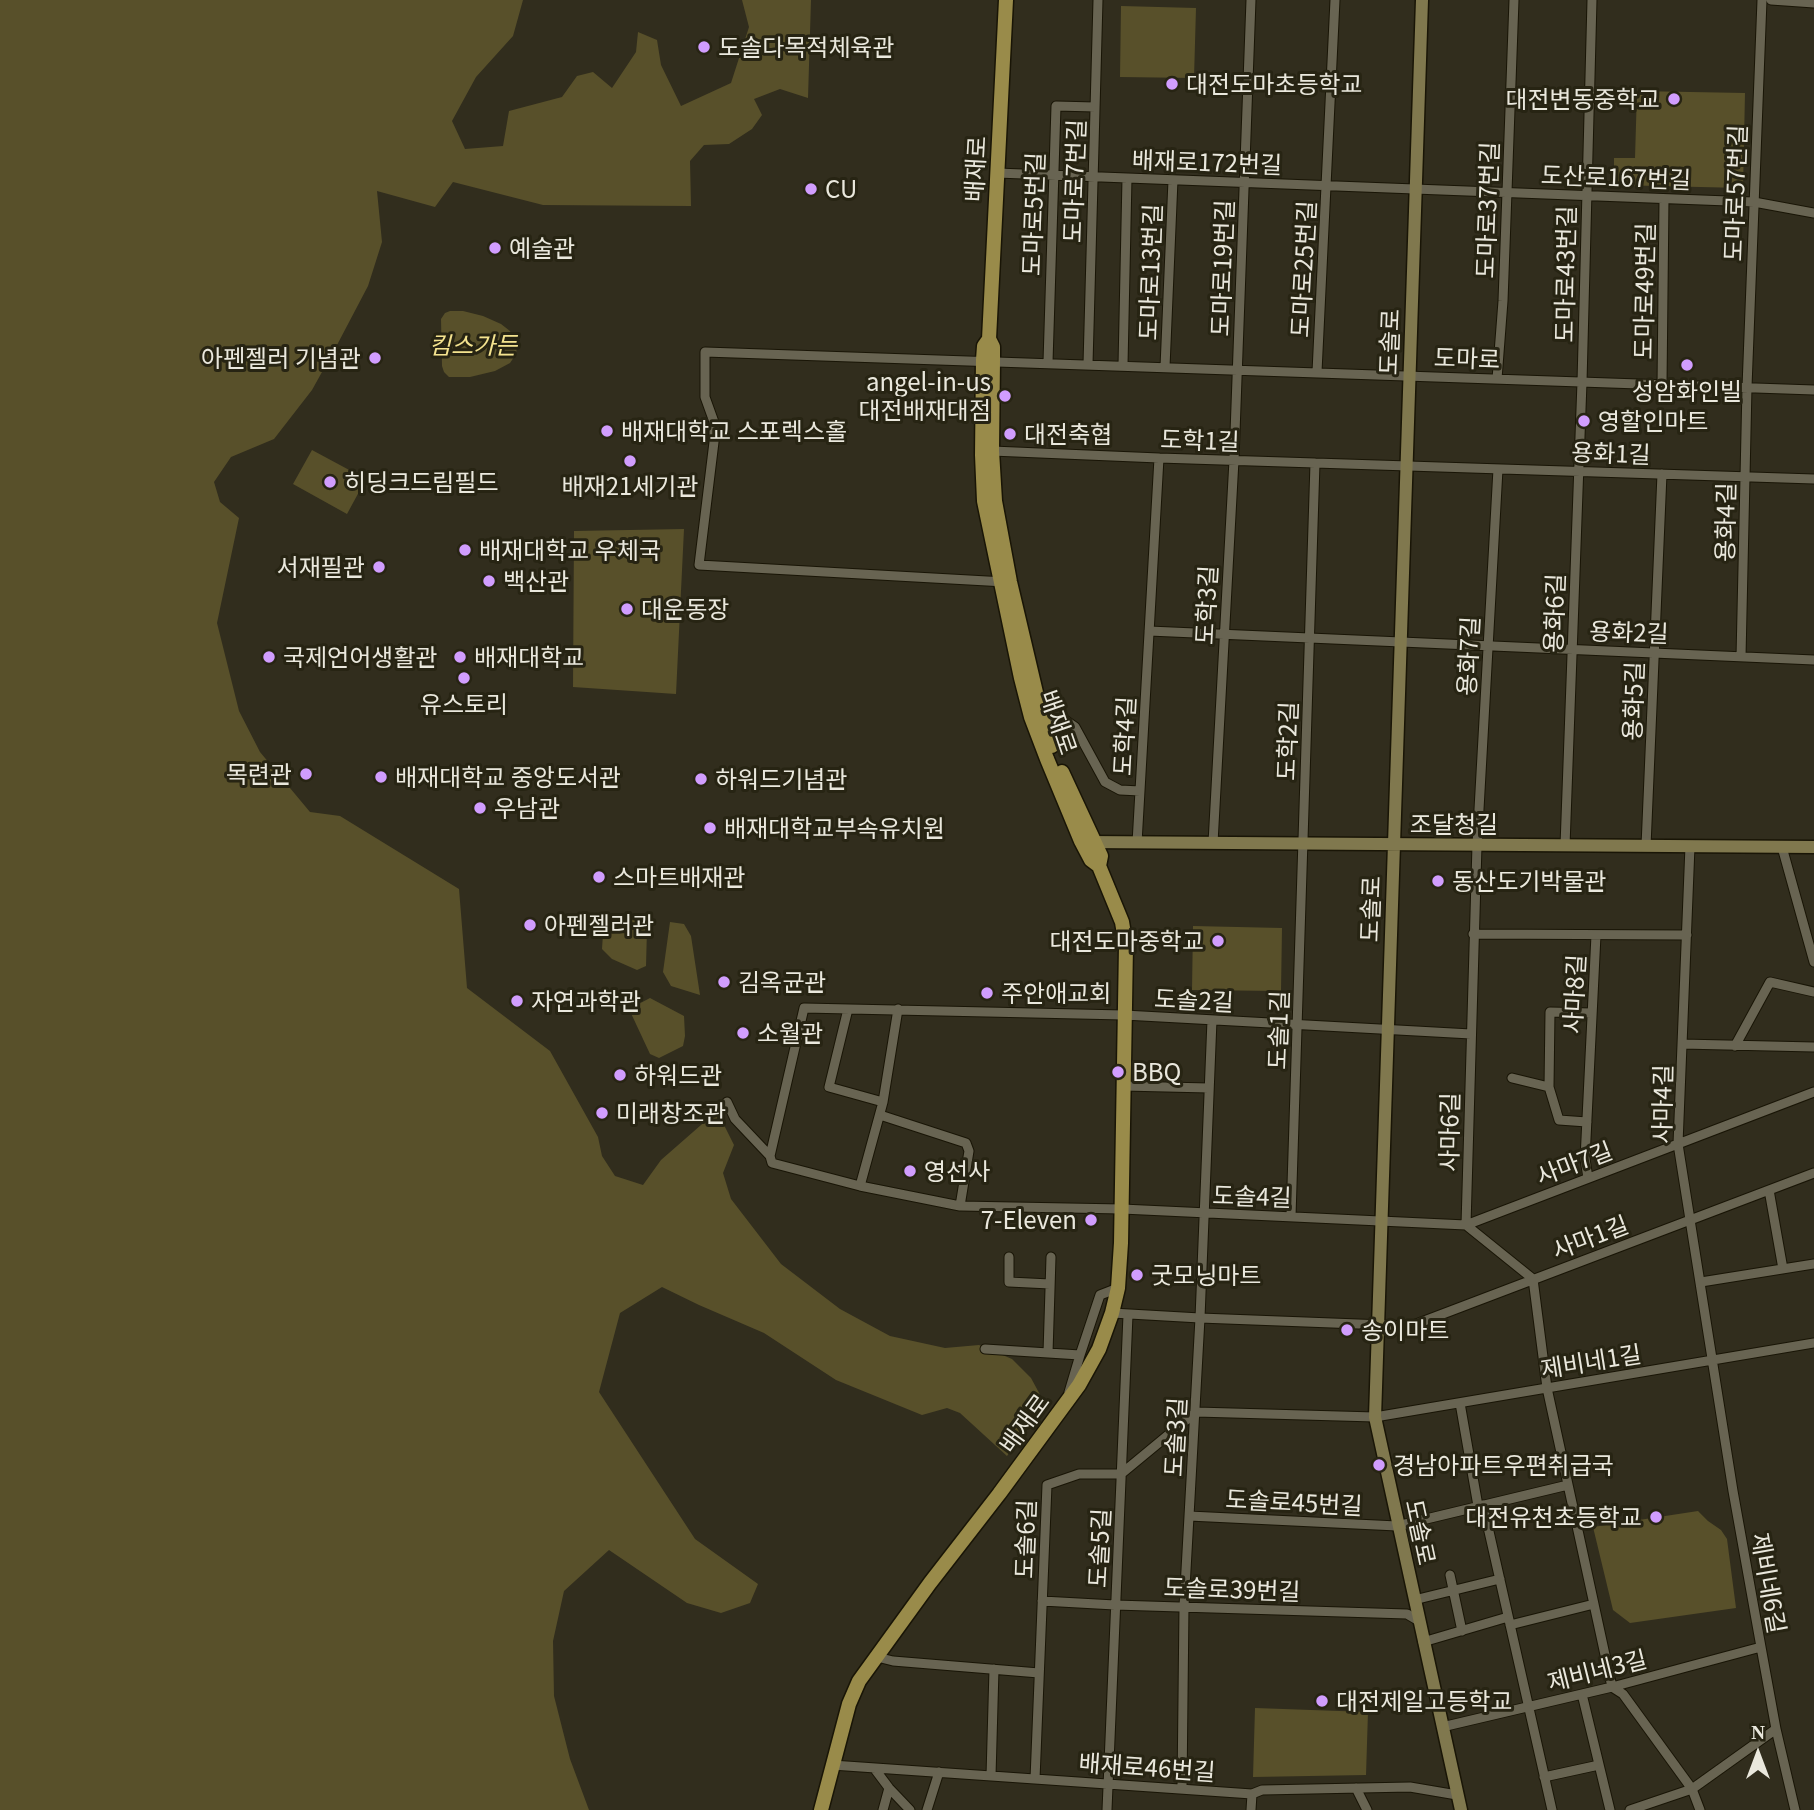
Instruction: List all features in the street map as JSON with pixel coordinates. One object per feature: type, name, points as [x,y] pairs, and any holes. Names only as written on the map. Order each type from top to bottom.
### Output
[{"type":"main road","name":"배재로","points":[[1006,0],[989,339],[993,347],[988,360],[982,455],[1035,728],[1088,842]]},
{"type":"main road","name":"배재로","points":[[988,360],[992,451],[990,501]]},
{"type":"main road","name":"배재로","points":[[821,1810],[852,1696],[859,1681],[1066,1405],[1099,1349],[1118,1288],[1122,1209],[1126,946],[1122,922],[1099,866],[1091,860],[1088,842],[1026,677]]},
{"type":"street","name":"도마로7번길","points":[[1088,364],[1098,0]]},
{"type":"street","name":"도마로19번길","points":[[1238,369],[1251,0]]},
{"type":"street","name":"도마로25번길","points":[[1317,372],[1335,0]]},
{"type":"street","name":"도솔로","points":[[1422,0],[1374,1417],[1461,1810]]},
{"type":"street","name":"도마로37번길","points":[[1497,379],[1503,301],[1514,0]]},
{"type":"street","name":"도마로43번길","points":[[1581,382],[1592,0]]},
{"type":"street","name":"도마로57번길","points":[[1747,387],[1762,0]]},
{"type":"street","points":[[1771,0],[1814,3]]},
{"type":"street","name":"도마로5번길","points":[[1048,362],[1056,106],[1095,107]]},
{"type":"street","name":"배재로172번길","points":[[997,173],[1416,189]]},
{"type":"street","points":[[1123,365],[1127,178]]},
{"type":"street","name":"도마로13번길","points":[[1166,367],[1172,180]]},
{"type":"street","name":"도산로167번길","points":[[1416,189],[1754,202],[1814,212]]},
{"type":"street","name":"도마로49번길","points":[[1662,384],[1664,198]]},
{"type":"street","points":[[988,360],[705,352],[705,397],[714,422],[714,432],[699,565],[1005,582]]},
{"type":"street","name":"도마로","points":[[988,360],[1814,390]]},
{"type":"street","name":"도학3길","points":[[1213,843],[1238,369]]},
{"type":"street","name":"용화6길","points":[[1565,846],[1581,382]]},
{"type":"street","name":"용화4길","points":[[1741,657],[1747,387]]},
{"type":"street","name":"도학1길","points":[[992,451],[1406,466]]},
{"type":"street","name":"도학4길","points":[[1137,843],[1159,458]]},
{"type":"street","name":"도학2길","points":[[1303,844],[1315,463]]},
{"type":"street","name":"용화1길","points":[[1406,466],[1814,479]]},
{"type":"street","name":"용화7길","points":[[1477,845],[1498,469]]},
{"type":"street","name":"용화5길","points":[[1646,846],[1662,474]]},
{"type":"street","points":[[1149,631],[1400,642]]},
{"type":"street","name":"용화2길","points":[[1400,642],[1814,660]]},
{"type":"street","points":[[1042,718],[1065,720],[1075,727],[1105,782],[1120,790],[1140,792]]},
{"type":"street","name":"조달청길","points":[[1088,842],[1814,847]]},
{"type":"street","name":"도솔1길","points":[[1291,1216],[1303,844]]},
{"type":"street","name":"사마6길","points":[[1466,1224],[1477,845]]},
{"type":"street","name":"사마4길","points":[[1690,846],[1678,1144],[1713,1360]]},
{"type":"street","points":[[1782,847],[1814,962]]},
{"type":"street","name":"사마8길","points":[[1473,934],[1596,934],[1585,1159],[1588,1178]]},
{"type":"street","points":[[1596,934],[1687,935]]},
{"type":"street","points":[[1735,1046],[1770,982],[1814,992]]},
{"type":"street","points":[[770,1156],[804,1008],[1124,1015]]},
{"type":"street","points":[[848,1009],[828,1087],[883,1102]]},
{"type":"street","points":[[860,1186],[883,1102],[898,1009]]},
{"type":"street","points":[[1587,1122],[1559,1120],[1549,1087],[1550,1012],[1592,1013]]},
{"type":"street","name":"도솔2길","points":[[1124,1015],[1471,1034]]},
{"type":"street","name":"도솔3길","points":[[1182,1789],[1184,1606],[1196,1412],[1212,1020]]},
{"type":"street","points":[[1682,1044],[1814,1047]]},
{"type":"street","points":[[1512,1078],[1549,1087]]},
{"type":"street","points":[[1123,1086],[1209,1088]]},
{"type":"street","name":"사마7길","points":[[1381,1221],[1466,1224],[1814,1092]]},
{"type":"street","points":[[727,1102],[735,1119],[770,1156]]},
{"type":"street","points":[[880,1115],[966,1143],[970,1151],[960,1206]]},
{"type":"street","name":"도솔4길","points":[[770,1156],[772,1163],[860,1186],[960,1206],[1122,1209],[1381,1221]]},
{"type":"street","name":"사마1길","points":[[1378,1325],[1411,1326],[1814,1172]]},
{"type":"street","points":[[1769,1190],[1783,1269]]},
{"type":"street","points":[[1466,1224],[1533,1279],[1547,1388],[1612,1687],[1623,1694],[1692,1789],[1700,1810]]},
{"type":"street","points":[[1009,1257],[1009,1282],[1050,1284]]},
{"type":"street","points":[[1048,1353],[1051,1257]]},
{"type":"street","points":[[1700,1282],[1814,1264]]},
{"type":"street","points":[[1066,1405],[1100,1295],[1118,1288]]},
{"type":"street","points":[[1112,1313],[1378,1325]]},
{"type":"street","name":"도솔5길","points":[[1107,1810],[1128,1315]]},
{"type":"street","name":"제비네1길","points":[[1374,1417],[1814,1343]]},
{"type":"street","name":"배재로","points":[[985,1349],[1080,1355]]},
{"type":"street","name":"제비네6길","points":[[1713,1360],[1761,1647],[1795,1810]]},
{"type":"street","points":[[1460,1403],[1481,1506],[1552,1810]]},
{"type":"street","points":[[1121,1474],[1196,1412],[1374,1417]]},
{"type":"street","name":"도솔6길","points":[[1035,1779],[1047,1485],[1079,1474],[1121,1474]]},
{"type":"street","name":"도솔로45번길","points":[[1189,1516],[1397,1526],[1568,1485]]},
{"type":"street","points":[[1450,1575],[1462,1631]]},
{"type":"street","points":[[1414,1600],[1500,1579]]},
{"type":"street","name":"도솔로39번길","points":[[1042,1601],[1407,1614],[1419,1621]]},
{"type":"street","points":[[1423,1642],[1462,1631],[1594,1604]]},
{"type":"street","name":"제비네3길","points":[[1442,1727],[1612,1687],[1761,1647]]},
{"type":"street","points":[[877,1657],[893,1661],[1039,1673]]},
{"type":"street","points":[[991,1776],[993,1669]]},
{"type":"street","points":[[1582,1694],[1610,1810]]},
{"type":"street","points":[[1630,1810],[1692,1789],[1776,1729]]},
{"type":"street","name":"배재로46번길","points":[[832,1765],[1252,1794],[1262,1790],[1410,1787],[1458,1795]]},
{"type":"street","points":[[1544,1777],[1599,1765]]},
{"type":"street","points":[[874,1768],[910,1810]]},
{"type":"street","points":[[927,1810],[939,1772]]},
{"type":"street","points":[[883,1810],[889,1788]]},
{"type":"street","points":[[1356,1788],[1367,1810]]},
{"type":"street","points":[[1251,1810],[1252,1794]]},
{"type":"green space","points":[[0,0],[523,0],[513,36],[476,77],[452,121],[465,149],[503,146],[509,111],[562,97],[577,76],[593,72],[612,88],[636,52],[638,32],[657,40],[661,65],[681,106],[731,83],[749,27],[742,0],[811,0],[808,98],[780,89],[754,99],[762,115],[752,129],[729,144],[704,145],[690,161],[691,206],[543,205],[453,182],[435,207],[377,191],[382,242],[368,286],[312,390],[274,439],[231,457],[214,482],[220,502],[239,518],[217,623],[239,711],[260,752],[310,812],[340,816],[459,889],[467,988],[550,1051],[598,1137],[602,1156],[615,1176],[643,1185],[661,1160],[717,1111],[734,1145],[723,1173],[731,1199],[781,1264],[840,1309],[890,1336],[945,1348],[979,1345],[1012,1359],[1031,1378],[1044,1402],[1007,1456],[960,1413],[947,1408],[922,1415],[836,1380],[764,1333],[662,1287],[620,1313],[599,1392],[695,1539],[758,1584],[750,1603],[721,1613],[687,1603],[609,1550],[564,1591],[553,1641],[554,1696],[570,1759],[589,1810],[0,1810]]},
{"type":"green space","points":[[1121,6],[1196,8],[1194,78],[1120,77]]},
{"type":"green space","points":[[1637,91],[1745,93],[1743,188],[1614,185],[1614,158],[1635,158]]},
{"type":"green space","name":"킴스가든","points":[[450,311],[483,316],[510,331],[517,346],[516,354],[510,363],[495,371],[470,377],[449,377],[442,366],[441,319]]},
{"type":"green space","name":"히딩크드림필드","points":[[312,450],[366,479],[347,514],[293,484]]},
{"type":"green space","name":"대운동장","points":[[684,529],[676,694],[573,687],[574,531]]},
{"type":"green space","points":[[604,918],[641,919],[647,929],[646,966],[637,970],[612,959],[602,949]]},
{"type":"green space","points":[[670,922],[684,924],[691,936],[700,995],[671,986],[663,972]]},
{"type":"green space","points":[[1193,926],[1282,928],[1281,991],[1192,990]]},
{"type":"green space","points":[[650,998],[684,1016],[683,1046],[659,1058],[650,1054],[629,1009]]},
{"type":"green space","points":[[1698,1511],[1721,1530],[1727,1539],[1736,1608],[1630,1623],[1613,1610],[1593,1527]]},
{"type":"green space","points":[[1255,1708],[1368,1712],[1366,1775],[1253,1777]]},
{"type":"place","name":"도솔다목적체육관","points":[[704,47]]},
{"type":"place","name":"대전도마초등학교","points":[[1172,84]]},
{"type":"place","name":"대전변동중학교","points":[[1674,99]]},
{"type":"place","name":"CU","points":[[811,189]]},
{"type":"place","name":"예술관","points":[[495,248]]},
{"type":"place","name":"아펜젤러 기념관","points":[[375,358]]},
{"type":"place","name":"성암화인빌","points":[[1687,365]]},
{"type":"place","name":"angel-in-us 대전배재대점","points":[[1005,396]]},
{"type":"place","name":"영할인마트","points":[[1584,421]]},
{"type":"place","name":"배재대학교 스포렉스홀","points":[[607,431]]},
{"type":"place","name":"대전축협","points":[[1010,434]]},
{"type":"place","name":"배재21세기관","points":[[630,461]]},
{"type":"place","name":"히딩크드림필드","points":[[330,482]]},
{"type":"place","name":"배재대학교 우체국","points":[[465,550]]},
{"type":"place","name":"서재필관","points":[[379,567]]},
{"type":"place","name":"백산관","points":[[489,581]]},
{"type":"place","name":"대운동장","points":[[627,609]]},
{"type":"place","name":"국제언어생활관","points":[[269,657]]},
{"type":"place","name":"배재대학교","points":[[460,657]]},
{"type":"place","name":"유스토리","points":[[464,678]]},
{"type":"place","name":"목련관","points":[[306,774]]},
{"type":"place","name":"배재대학교 중앙도서관","points":[[381,777]]},
{"type":"place","name":"하워드기념관","points":[[701,779]]},
{"type":"place","name":"우남관","points":[[480,808]]},
{"type":"place","name":"배재대학교부속유치원","points":[[710,828]]},
{"type":"place","name":"스마트배재관","points":[[599,877]]},
{"type":"place","name":"동산도기박물관","points":[[1438,881]]},
{"type":"place","name":"아펜젤러관","points":[[530,925]]},
{"type":"place","name":"대전도마중학교","points":[[1218,941]]},
{"type":"place","name":"김옥균관","points":[[724,982]]},
{"type":"place","name":"주안애교회","points":[[987,993]]},
{"type":"place","name":"자연과학관","points":[[517,1001]]},
{"type":"place","name":"소월관","points":[[743,1033]]},
{"type":"place","name":"BBQ","points":[[1118,1072]]},
{"type":"place","name":"하워드관","points":[[620,1075]]},
{"type":"place","name":"미래창조관","points":[[602,1113]]},
{"type":"place","name":"영선사","points":[[910,1171]]},
{"type":"place","name":"7-Eleven","points":[[1091,1220]]},
{"type":"place","name":"굿모닝마트","points":[[1137,1275]]},
{"type":"place","name":"송이마트","points":[[1347,1330]]},
{"type":"place","name":"경남아파트우편취급국","points":[[1379,1465]]},
{"type":"place","name":"대전유천초등학교","points":[[1656,1517]]},
{"type":"place","name":"대전제일고등학교","points":[[1322,1701]]}]
